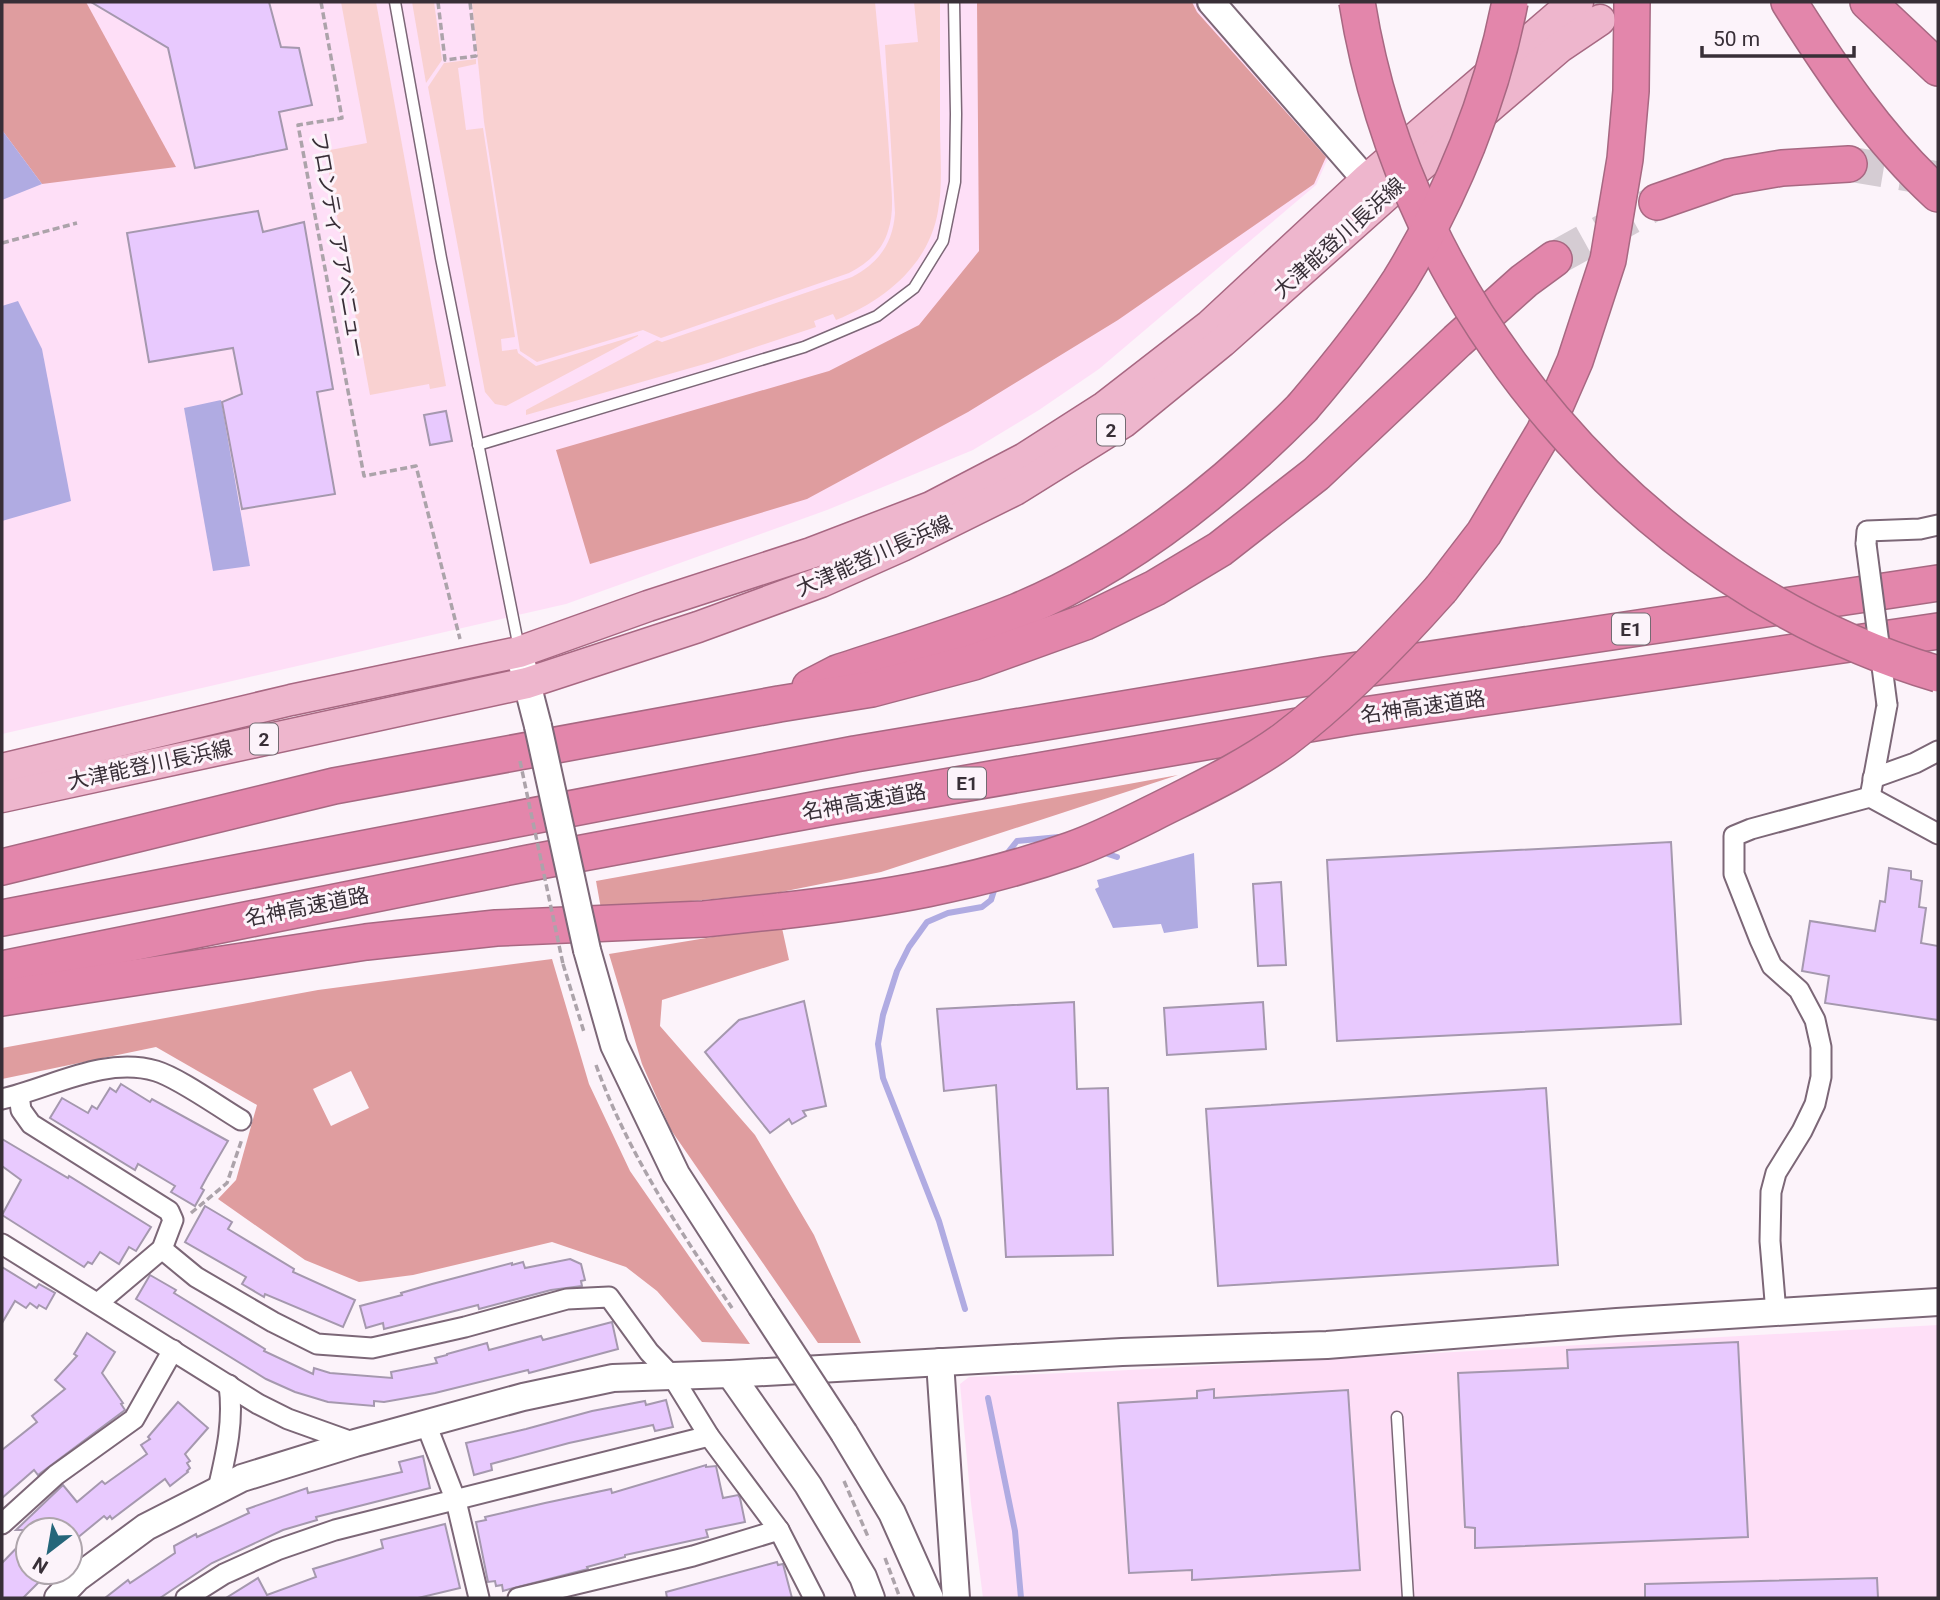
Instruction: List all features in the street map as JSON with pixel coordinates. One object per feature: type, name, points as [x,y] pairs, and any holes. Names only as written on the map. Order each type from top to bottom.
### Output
[{"type":"highway","points":[[1357,2],[1376,91],[1391,143],[1413,198],[1437,250],[1467,302],[1500,352],[1538,401],[1623,492],[1713,564],[1814,624],[1867,648],[1938,674]]},
{"type":"highway","points":[[779,704],[836,673],[1018,611],[1084,579],[1186,512],[1263,448],[1302,408],[1352,349],[1400,279],[1448,191],[1500,53],[1510,2]]},
{"type":"highway","points":[[2,998],[366,942],[496,928],[704,919],[863,902],[969,880],[1071,850],[1116,832],[1208,786],[1283,741],[1343,689],[1407,627],[1441,589],[1484,533],[1544,432],[1574,361],[1604,273],[1625,159],[1631,91],[1632,2]]},
{"type":"highway","points":[[1789,2],[1828,62],[1877,129],[1938,194]]},
{"type":"highway","points":[[1868,2],[1938,68]]},
{"type":"highway","points":[[1657,202],[1729,177],[1782,168],[1849,164]]},
{"type":"highway","points":[[2,867],[334,786],[779,704],[872,690],[974,662],[1085,622],[1155,588],[1220,549],[1316,474],[1457,341],[1524,281],[1554,259]]},
{"type":"highway","name":"E1","points":[[2,918],[934,741],[1325,675],[1938,583]]},
{"type":"highway","name":"名神高速道路","points":[[2,969],[556,858],[842,805],[1350,717],[1938,631]]},
{"type":"highway","points":[[1350,717],[1427,715],[1770,671],[1938,655]]},
{"type":"main road","name":"大津能登川長浜線","points":[[2,769],[291,699],[519,652],[648,606],[811,553],[931,507],[1025,458],[1103,408],[1210,325],[1366,180],[1561,13],[1589,11]]},
{"type":"main road","name":"大津能登川長浜線","points":[[2,797],[527,683],[821,582],[902,546],[1015,490],[1124,422],[1222,342],[1388,193],[1540,64],[1589,11]]},
{"type":"street","points":[[1211,2],[1366,180]]},
{"type":"street","points":[[1872,788],[1887,705],[1866,544],[1867,531],[1920,529],[1938,525]]},
{"type":"street","points":[[519,652],[587,950],[614,1045],[676,1174],[844,1433],[892,1513],[930,1598]]},
{"type":"street","points":[[1776,1313],[1770,1241],[1771,1192],[1776,1173],[1815,1104],[1821,1077],[1821,1047],[1815,1020],[1799,990],[1772,966],[1760,940],[1734,874],[1734,836],[1872,788],[1938,751]]},
{"type":"street","points":[[1872,788],[1938,834]]},
{"type":"street","points":[[98,1303],[162,1249],[173,1220],[169,1210],[31,1124],[10,1097],[39,1086],[107,1069],[132,1067],[158,1072],[241,1120]]},
{"type":"street","points":[[2,1244],[288,1419],[355,1443]]},
{"type":"street","points":[[162,1249],[195,1278],[317,1344],[372,1348],[567,1300],[609,1297],[649,1352],[673,1376],[709,1436],[779,1530],[814,1598]]},
{"type":"street","points":[[58,1598],[77,1578],[146,1527],[242,1478],[355,1443],[523,1397],[613,1378],[1122,1352],[1327,1345],[1617,1322],[1938,1302]]},
{"type":"street","points":[[2,1524],[56,1475],[134,1419],[173,1350]]},
{"type":"street","points":[[940,1363],[956,1598]]},
{"type":"street","points":[[730,1374],[808,1485],[863,1577],[872,1598]]},
{"type":"street","points":[[218,1489],[230,1437],[229,1385]]},
{"type":"street","points":[[426,1424],[456,1501],[479,1598]]},
{"type":"street","points":[[186,1598],[224,1574],[277,1550],[335,1530],[709,1436]]},
{"type":"street","points":[[518,1598],[693,1556],[779,1530]]},
{"type":"lane","points":[[395,2],[519,652]]},
{"type":"lane","points":[[478,445],[804,347],[877,316],[914,288],[943,241],[954,182],[954,2]]},
{"type":"lane","points":[[1397,1417],[1408,1598]]},
{"type":"path","name":"フロンティアアベニュー","points":[[321,2],[342,118],[298,125],[363,476],[416,466],[461,641]]},
{"type":"path","points":[[438,2],[445,60],[476,56],[470,2]]},
{"type":"path","points":[[2,243],[77,223]]},
{"type":"path","points":[[519,757],[563,964]]},
{"type":"path","points":[[173,1220],[196,1211],[227,1183],[244,1133],[241,1120]]},
{"type":"path","points":[[842,1478],[874,1550]]},
{"type":"path","points":[[884,1574],[895,1598]]},
{"type":"shaded area","points":[[2,2],[1199,2],[1329,156],[1316,185],[1099,369],[973,450],[827,510],[566,604],[2,734]]},
{"type":"shaded area","points":[[2,2],[86,2],[176,167],[42,184],[2,130]]},
{"type":"shaded area","points":[[341,2],[376,2],[446,386],[430,389],[429,384],[370,395],[325,151],[367,143]]},
{"type":"shaded area","points":[[412,2],[434,2],[442,60],[426,83]]},
{"type":"shaded area","points":[[472,2],[875,2],[892,199],[890,223],[882,245],[868,261],[849,273],[661,338],[643,330],[537,362],[520,351],[484,122]]},
{"type":"shaded area","points":[[914,2],[940,2],[940,190],[933,230],[925,248],[902,279],[871,303],[836,320],[833,314],[814,321],[816,327],[708,363],[526,415],[526,410],[657,340],[662,342],[852,277],[877,259],[888,243],[895,213],[885,45],[918,42]]},
{"type":"shaded area","points":[[977,2],[1192,2],[1197,12],[1326,157],[1314,184],[1118,320],[968,412],[807,499],[590,564],[556,450],[829,371],[919,325],[979,251]]},
{"type":"shaded area","points":[[476,59],[476,64],[458,68],[466,130],[483,128],[515,337],[501,339],[502,351],[517,349],[518,353],[536,366],[638,335],[506,406],[495,404],[485,392],[428,87],[444,63]]},
{"type":"shaded area","points":[[2,130],[42,184],[2,200]]},
{"type":"shaded area","points":[[18,301],[42,349],[71,501],[2,521],[2,306]]},
{"type":"shaded area","points":[[221,400],[250,566],[213,571],[184,408]]},
{"type":"shaded area","points":[[1178,775],[881,872],[771,894],[601,909],[596,881]]},
{"type":"shaded area","points":[[1194,853],[1198,928],[1164,933],[1161,924],[1113,928],[1095,889],[1099,887],[1097,880]]},
{"type":"shaded area","points":[[782,928],[789,960],[662,1000],[660,1026],[755,1135],[814,1235],[861,1343],[818,1343],[671,1130],[642,1064],[609,954]]},
{"type":"shaded area","points":[[552,959],[589,1084],[630,1171],[750,1344],[702,1342],[657,1291],[626,1267],[552,1242],[413,1275],[359,1282],[305,1260],[218,1199],[236,1180],[257,1105],[156,1047],[2,1079],[2,1048],[318,990]],"holes":[[[351,1071],[369,1108],[331,1126],[313,1089]]]},
{"type":"shaded area","points":[[1938,1325],[1938,1598],[983,1598],[960,1384],[969,1377]]},
{"type":"building","points":[[91,2],[269,2],[281,47],[299,48],[312,105],[279,112],[287,149],[195,168],[168,48]]},
{"type":"building","points":[[258,211],[263,232],[304,222],[333,389],[317,392],[335,494],[242,509],[222,402],[242,394],[233,348],[149,362],[127,233]]},
{"type":"building","points":[[446,411],[452,441],[430,445],[424,415]]},
{"type":"building","points":[[1671,842],[1681,1024],[1337,1041],[1327,860]]},
{"type":"building","points":[[1889,868],[1911,871],[1911,879],[1922,881],[1919,907],[1926,908],[1921,943],[1938,946],[1938,1020],[1825,1003],[1829,976],[1802,971],[1810,921],[1875,931],[1880,901],[1885,902]]},
{"type":"building","points":[[1281,882],[1286,965],[1258,966],[1253,884]]},
{"type":"building","points":[[804,1001],[826,1106],[803,1111],[806,1116],[792,1124],[789,1119],[770,1133],[705,1052],[739,1020]]},
{"type":"building","points":[[1074,1002],[1077,1089],[1108,1088],[1113,1255],[1006,1257],[996,1085],[944,1091],[937,1009]]},
{"type":"building","points":[[1263,1002],[1266,1049],[1167,1055],[1164,1008]]},
{"type":"building","points":[[121,1084],[150,1102],[152,1099],[228,1141],[201,1188],[204,1190],[195,1206],[171,1192],[175,1186],[138,1164],[135,1170],[50,1118],[62,1098],[88,1113],[92,1106],[97,1109],[110,1088],[116,1092]]},
{"type":"building","points":[[1546,1088],[1558,1265],[1218,1286],[1206,1109]]},
{"type":"building","points":[[2,1139],[68,1178],[69,1176],[151,1227],[136,1251],[129,1247],[119,1264],[100,1252],[92,1264],[88,1262],[84,1267],[2,1215],[21,1180],[2,1166]]},
{"type":"building","points":[[205,1206],[232,1222],[228,1229],[294,1269],[293,1272],[355,1300],[343,1327],[265,1294],[264,1297],[242,1284],[246,1277],[185,1242]]},
{"type":"building","points":[[570,1259],[581,1264],[585,1280],[581,1281],[582,1286],[551,1290],[479,1309],[478,1305],[384,1329],[383,1323],[366,1328],[360,1306],[512,1263],[523,1262],[525,1268]]},
{"type":"building","points":[[2,1267],[36,1288],[39,1284],[55,1293],[46,1309],[39,1305],[37,1308],[30,1303],[26,1308],[15,1301],[2,1323]]},
{"type":"building","points":[[150,1275],[176,1290],[174,1293],[265,1349],[264,1351],[313,1374],[314,1368],[330,1373],[392,1378],[391,1372],[437,1363],[435,1358],[487,1343],[489,1350],[541,1336],[543,1340],[612,1322],[618,1349],[529,1373],[528,1370],[435,1393],[384,1402],[374,1401],[374,1406],[328,1402],[295,1392],[266,1379],[136,1299]]},
{"type":"building","points":[[87,1333],[115,1352],[102,1373],[125,1410],[38,1475],[34,1470],[2,1498],[2,1450],[37,1422],[32,1416],[65,1389],[55,1380],[77,1356],[74,1354]]},
{"type":"building","points":[[1738,1342],[1748,1537],[1475,1548],[1475,1528],[1465,1527],[1458,1373],[1568,1368],[1567,1350]]},
{"type":"building","points":[[1214,1389],[1214,1398],[1348,1390],[1360,1570],[1192,1580],[1192,1570],[1129,1573],[1118,1403],[1197,1398],[1197,1391]]},
{"type":"building","points":[[666,1400],[673,1427],[655,1431],[653,1425],[569,1443],[491,1464],[492,1470],[474,1475],[466,1443],[592,1411]]},
{"type":"building","points":[[178,1402],[208,1428],[185,1454],[190,1461],[187,1463],[190,1468],[188,1472],[170,1486],[165,1479],[112,1519],[110,1516],[107,1519],[104,1516],[84,1532],[84,1516],[31,1516],[63,1485],[77,1502],[102,1481],[105,1484],[147,1454],[141,1445],[150,1439],[148,1437]]},
{"type":"building","points":[[423,1456],[430,1488],[316,1517],[317,1520],[283,1530],[212,1563],[160,1598],[105,1598],[128,1580],[130,1583],[175,1553],[174,1546],[196,1534],[197,1537],[249,1513],[247,1509],[307,1488],[308,1493],[402,1472],[399,1462]]},
{"type":"building","points":[[706,1465],[716,1466],[723,1498],[738,1495],[745,1522],[706,1530],[708,1537],[625,1555],[587,1567],[588,1569],[503,1591],[502,1585],[496,1586],[495,1581],[488,1582],[476,1522],[486,1520],[485,1517],[611,1489],[612,1493]]},
{"type":"building","points":[[445,1524],[460,1588],[418,1598],[226,1598],[258,1578],[267,1595],[316,1577],[313,1569],[383,1548],[381,1540]]},
{"type":"building","points":[[14,1551],[14,1586],[35,1586],[23,1598],[2,1598],[2,1563]]},
{"type":"building","points":[[777,1562],[778,1565],[783,1564],[792,1598],[667,1598],[666,1592]]},
{"type":"building","points":[[1877,1578],[1878,1598],[1645,1598],[1645,1584]]},
{"type":"waterway","points":[[1005,856],[1017,841],[1059,837]]},
{"type":"waterway","points":[[1102,852],[1117,857]]},
{"type":"waterway","points":[[965,1309],[939,1221],[883,1078],[878,1044],[883,1015],[897,971],[909,947],[927,922],[948,913],[982,907],[991,900],[996,884]]},
{"type":"waterway","points":[[988,1398],[1015,1531],[1021,1598]]},
{"type":"tunnel","points":[[1849,164],[1938,179]]},
{"type":"tunnel","points":[[1554,259],[1657,202]]}]
